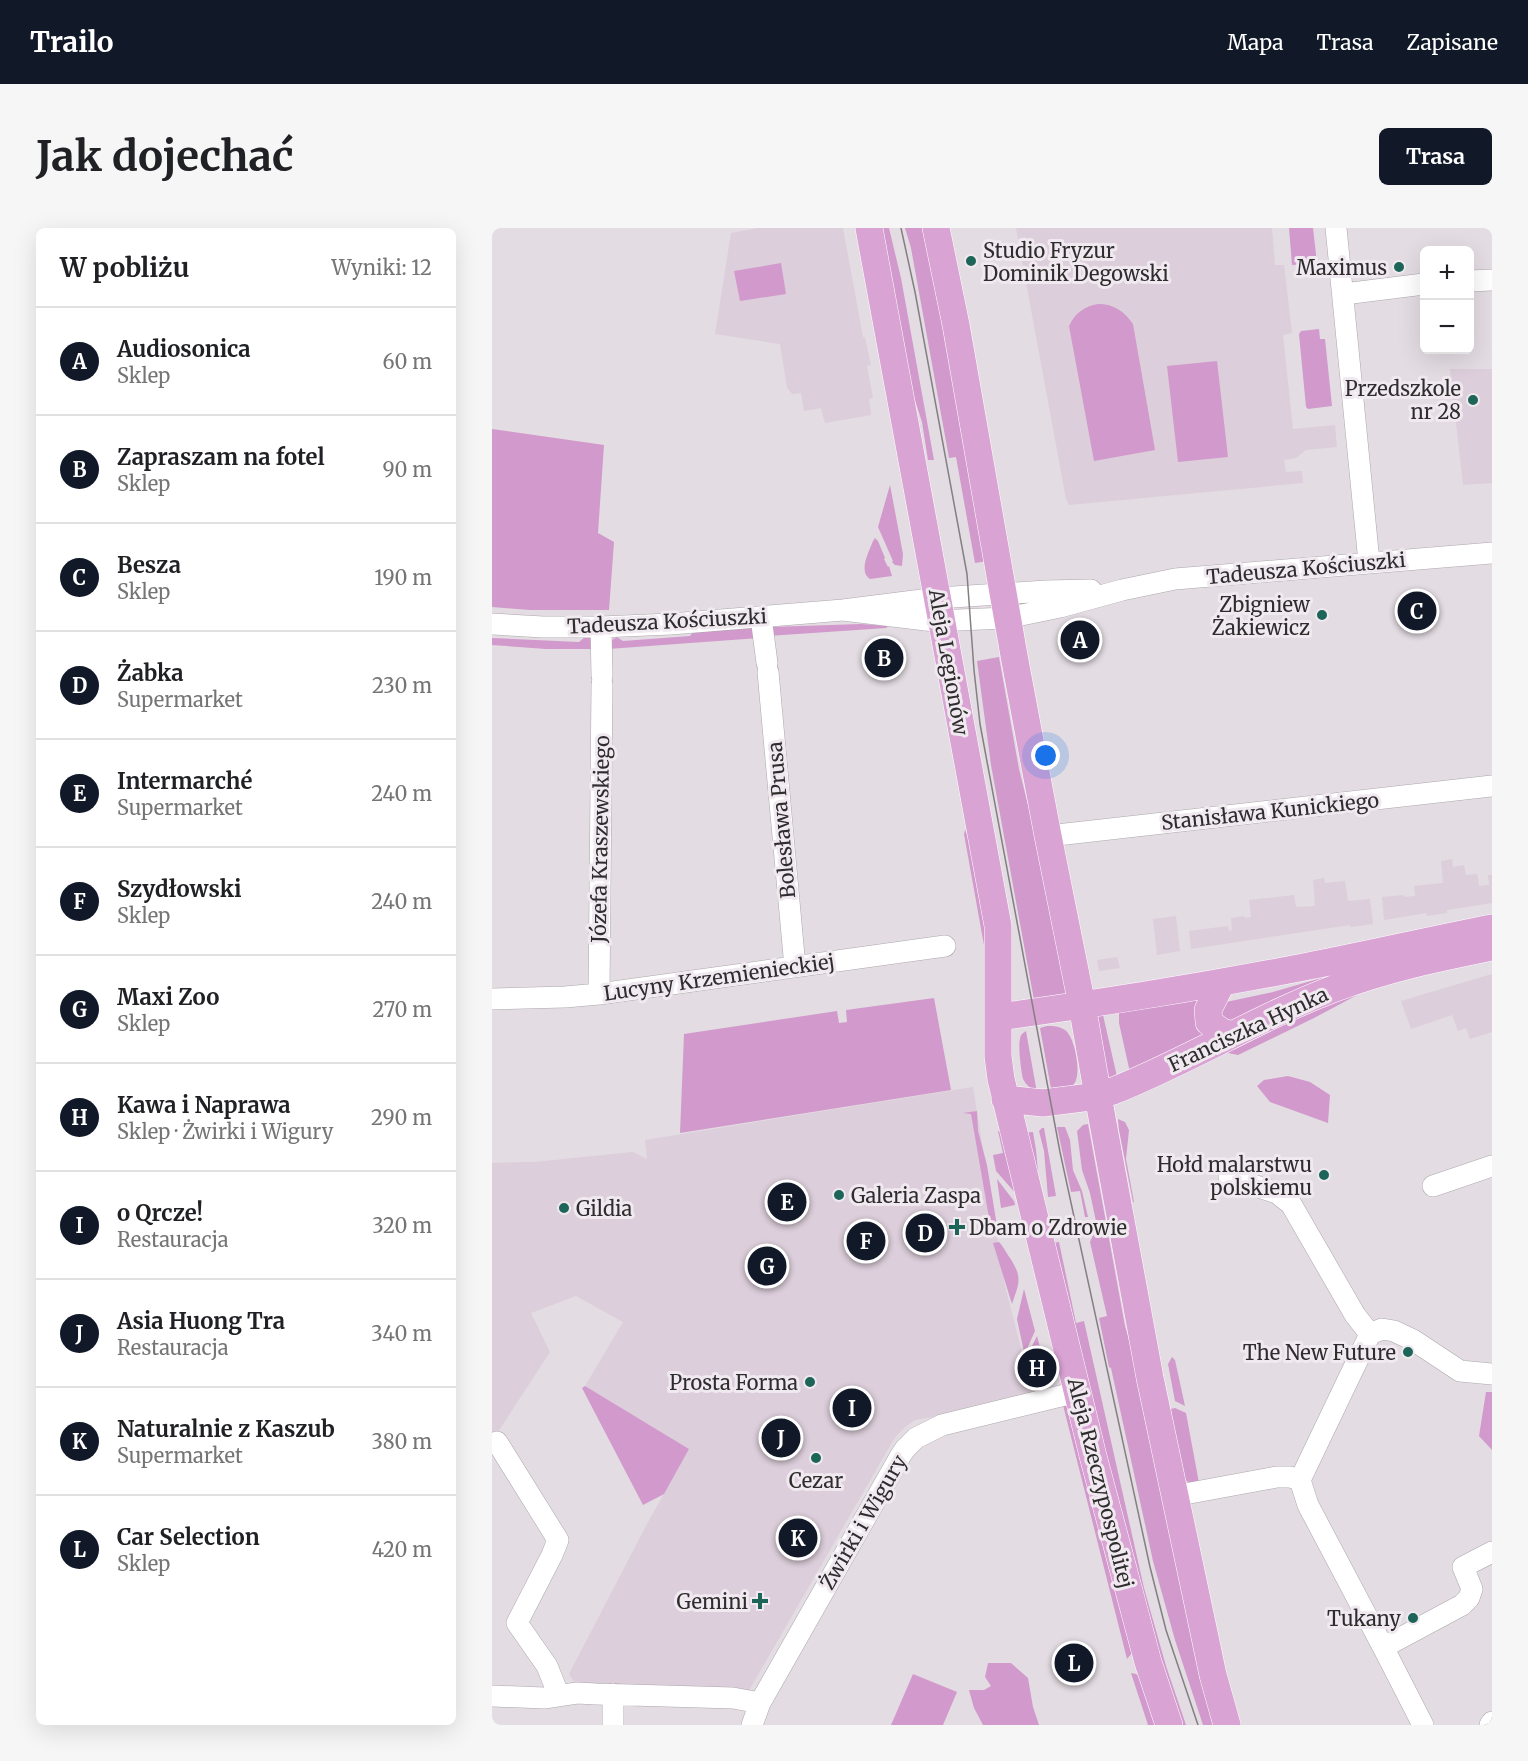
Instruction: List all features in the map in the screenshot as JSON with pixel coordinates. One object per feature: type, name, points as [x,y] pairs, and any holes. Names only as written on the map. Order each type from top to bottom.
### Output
[{"type":"main road","name":"Aleja Legionów","points":[[869,228],[998,926],[998,1056],[1005,1099]]},
{"type":"main road","points":[[936,228],[956,325],[1047,836],[1082,1005],[1150,1378],[1213,1675],[1227,1725]]},
{"type":"main road","name":"Franciszka Hynka","points":[[998,1017],[1222,982],[1492,928]]},
{"type":"main road","name":"Franciszka Hynka","points":[[1005,1099],[1042,1102],[1098,1096],[1126,1086],[1333,989],[1404,966],[1492,947]]},
{"type":"main road","points":[[1222,982],[1208,1010],[1209,1022],[1220,1031],[1231,1035]]},
{"type":"main road","name":"Aleja Rzeczypospolitej","points":[[1005,1099],[1077,1392],[1148,1662],[1169,1725]]},
{"type":"street","points":[[1336,228],[1369,562]]},
{"type":"street","points":[[1474,281],[1492,280]]},
{"type":"street","points":[[1344,294],[1420,285]]},
{"type":"street","name":"Tadeusza Kościuszki","points":[[492,624],[601,627],[671,624],[843,610],[940,610],[1005,606],[1046,591],[1122,590],[1175,579],[1492,553]]},
{"type":"street","name":"Bolesława Prusa","points":[[761,617],[795,967]]},
{"type":"street","name":"Józefa Kraszewskiego","points":[[599,994],[601,627]]},
{"type":"street","name":"Stanisława Kunickiego","points":[[1047,836],[1492,786]]},
{"type":"street","name":"Lucyny Krzemienieckiej","points":[[492,999],[599,994],[945,946]]},
{"type":"street","points":[[1433,1186],[1492,1166]]},
{"type":"street","points":[[1229,1177],[1277,1193],[1291,1204],[1355,1315],[1370,1334]]},
{"type":"street","points":[[1423,1725],[1308,1505],[1300,1480],[1370,1334],[1382,1329],[1394,1331],[1413,1340],[1460,1371],[1492,1374]]},
{"type":"street","name":"Żwirki i Wigury","points":[[752,1725],[760,1703],[905,1449],[916,1437],[942,1425],[1077,1392]]},
{"type":"street","points":[[497,1442],[558,1540],[518,1623],[547,1666],[559,1696]]},
{"type":"street","points":[[1174,1496],[1277,1477],[1300,1480]]},
{"type":"street","points":[[1383,1647],[1462,1605],[1469,1598],[1472,1589],[1463,1567],[1492,1552]]},
{"type":"street","points":[[492,1696],[544,1698],[577,1693],[733,1698],[760,1703]]},
{"type":"street","points":[[613,1694],[613,1725]]},
{"type":"shaded area","points":[[758,228],[843,228],[863,337],[865,337],[871,365],[867,366],[873,398],[869,399],[871,415],[825,423],[821,408],[804,411],[801,393],[792,394],[787,387],[780,344],[715,334],[731,233]]},
{"type":"shaded area","points":[[878,228],[889,228],[901,278],[934,460],[928,460],[922,422],[912,391]]},
{"type":"shaded area","points":[[905,228],[927,228],[988,561],[975,563],[956,457],[949,458],[911,248]]},
{"type":"shaded area","points":[[1016,228],[1272,228],[1275,265],[1284,265],[1292,333],[1283,335],[1293,429],[1335,425],[1337,447],[1306,450],[1296,458],[1284,460],[1286,472],[1302,471],[1303,483],[1069,505],[1066,499]]},
{"type":"shaded area","points":[[1289,228],[1313,228],[1317,263],[1292,265]]},
{"type":"shaded area","points":[[781,263],[786,294],[740,301],[734,271]]},
{"type":"shaded area","points":[[1098,304],[1118,309],[1133,324],[1155,450],[1094,461],[1069,326],[1081,311]]},
{"type":"shaded area","points":[[1319,329],[1320,339],[1325,339],[1332,406],[1308,409],[1299,334],[1301,331]]},
{"type":"shaded area","points":[[1217,361],[1228,457],[1178,462],[1167,366]]},
{"type":"shaded area","name":"Przedszkole nr 28","points":[[1450,369],[1492,369],[1492,483],[1463,485]]},
{"type":"shaded area","points":[[492,429],[604,445],[598,533],[614,542],[609,610],[530,610],[492,607]]},
{"type":"shaded area","points":[[890,485],[903,554],[902,566],[892,562],[878,527]]},
{"type":"shaded area","points":[[875,538],[892,576],[870,579],[867,576],[866,561]]},
{"type":"shaded area","points":[[861,624],[888,626],[886,628],[768,636],[771,627]]},
{"type":"shaded area","points":[[751,628],[756,630],[759,638],[608,649],[610,641],[617,637],[623,641],[690,636],[694,631]]},
{"type":"shaded area","points":[[585,637],[593,638],[595,649],[546,649],[492,645],[492,638],[579,642]]},
{"type":"shaded area","points":[[999,657],[1019,769],[1045,873],[1068,991],[1064,994],[1034,1000],[991,765],[977,661]]},
{"type":"shaded area","points":[[965,830],[969,839],[986,936],[987,962],[964,834]]},
{"type":"shaded area","points":[[1452,859],[1453,867],[1464,865],[1466,875],[1477,874],[1479,886],[1489,885],[1488,875],[1492,875],[1492,903],[1447,910],[1447,913],[1427,916],[1426,913],[1384,920],[1382,897],[1415,896],[1414,886],[1443,883],[1441,861]]},
{"type":"shaded area","points":[[1324,878],[1325,883],[1345,881],[1348,901],[1370,899],[1373,924],[1351,927],[1350,925],[1191,949],[1189,931],[1228,926],[1229,931],[1232,930],[1231,918],[1251,917],[1249,900],[1294,895],[1296,907],[1315,906],[1313,880]]},
{"type":"shaded area","points":[[1176,916],[1180,951],[1157,955],[1153,919]]},
{"type":"shaded area","points":[[1397,956],[1224,1025],[1218,1008],[1226,1002],[1273,992]]},
{"type":"shaded area","points":[[1117,957],[1120,968],[1099,971],[1097,960]]},
{"type":"shaded area","points":[[1492,974],[1492,1032],[1470,1039],[1466,1028],[1458,1031],[1452,1015],[1411,1029],[1401,1001]]},
{"type":"shaded area","points":[[1359,994],[1238,1055],[1228,1053],[1242,1042],[1300,1012]]},
{"type":"shaded area","points":[[934,998],[951,1090],[680,1133],[684,1034],[837,1011],[839,1023],[847,1022],[846,1010]]},
{"type":"shaded area","points":[[1202,999],[1209,1032],[1132,1074],[1119,1023],[1119,1012]]},
{"type":"shaded area","points":[[1103,1015],[1118,1081],[1106,1085],[1093,1016]]},
{"type":"shaded area","points":[[1047,1026],[1060,1028],[1069,1034],[1077,1064],[1074,1084],[1052,1094],[1040,1028]]},
{"type":"shaded area","points":[[1026,1031],[1037,1093],[1026,1083],[1022,1075],[1019,1042],[1021,1035]]},
{"type":"shaded area","points":[[1288,1076],[1310,1082],[1330,1095],[1328,1123],[1270,1102],[1257,1086],[1264,1080]]},
{"type":"shaded area","points":[[973,1087],[1005,1286],[1033,1395],[967,1411],[915,1420],[896,1436],[747,1694],[579,1689],[569,1674],[689,1449],[585,1386],[623,1322],[576,1296],[531,1313],[550,1352],[492,1441],[492,1163],[534,1162],[633,1152],[647,1159],[645,1140]]},
{"type":"shaded area","points":[[977,1111],[978,1131],[987,1165],[998,1232],[992,1235],[971,1114],[963,1113]]},
{"type":"shaded area","points":[[1118,1119],[1125,1122],[1129,1130],[1126,1159],[1134,1202],[1119,1130]]},
{"type":"shaded area","points":[[1088,1124],[1125,1326],[1140,1378],[1217,1725],[1203,1725],[1175,1640],[1153,1561],[1109,1367],[1099,1318],[1107,1316],[1090,1242],[1097,1226],[1082,1170],[1077,1131],[1083,1125]]},
{"type":"shaded area","points":[[1057,1127],[1065,1127],[1070,1140],[1073,1170],[1082,1191],[1088,1217],[1085,1217],[1080,1191],[1071,1192]]},
{"type":"shaded area","points":[[1044,1128],[1056,1196],[1048,1197],[1044,1151],[1039,1131]]},
{"type":"shaded area","points":[[1003,1130],[1018,1196],[996,1171],[993,1155],[1003,1153],[998,1131]]},
{"type":"shaded area","points":[[1033,1132],[1039,1183],[1052,1243],[1059,1242],[1076,1323],[1084,1321],[1144,1588],[1166,1666],[1186,1725],[1178,1725],[1020,1133]]},
{"type":"shaded area","points":[[997,1179],[1014,1201],[1021,1228],[1015,1205],[1001,1208]]},
{"type":"shaded area","points":[[999,1242],[1017,1271],[1018,1285],[1012,1304],[993,1243]]},
{"type":"shaded area","points":[[1024,1289],[1035,1331],[1024,1352],[1017,1319]]},
{"type":"shaded area","points":[[1037,1336],[1043,1359],[1031,1363],[1033,1375],[1030,1377],[1026,1358]]},
{"type":"shaded area","points":[[1172,1357],[1175,1360],[1185,1406],[1175,1401],[1168,1364]]},
{"type":"shaded area","points":[[585,1386],[689,1449],[664,1494],[643,1505],[582,1388]]},
{"type":"shaded area","points":[[1486,1392],[1492,1392],[1492,1450],[1479,1436]]},
{"type":"shaded area","points":[[1063,1405],[1068,1406],[1132,1653],[1127,1659]]},
{"type":"shaded area","points":[[1175,1408],[1186,1413],[1199,1483],[1185,1480],[1177,1466],[1171,1409]]},
{"type":"shaded area","points":[[988,1663],[1011,1663],[1028,1678],[1039,1725],[983,1725],[974,1708],[969,1690],[984,1690],[991,1686],[985,1677]]},
{"type":"shaded area","points":[[1131,1673],[1142,1678],[1159,1725],[1148,1725]]},
{"type":"shaded area","points":[[913,1674],[957,1692],[943,1725],[891,1725]]},
{"type":"tram line","points":[[901,228],[967,574],[980,724],[1060,1152],[1150,1567],[1166,1630],[1198,1725]]},
{"type":"place","name":"Studio Fryzur Dominik Degowski","points":[[971,261]]},
{"type":"place","name":"Maximus","points":[[1399,267]]},
{"type":"place","name":"Przedszkole nr 28","points":[[1473,400]]},
{"type":"place","name":"Besza","points":[[1417,611]]},
{"type":"place","name":"Zbigniew Żakiewicz","points":[[1322,615]]},
{"type":"place","name":"Audiosonica","points":[[1080,640]]},
{"type":"place","name":"Zapraszam na fotel","points":[[884,658]]},
{"type":"place","name":"Hołd malarstwu polskiemu","points":[[1324,1175]]},
{"type":"place","name":"Galeria Zaspa","points":[[839,1195]]},
{"type":"place","name":"Intermarché","points":[[787,1202]]},
{"type":"place","name":"Gildia","points":[[564,1208]]},
{"type":"place","name":"Dbam o Zdrowie","points":[[957,1227]]},
{"type":"place","name":"Żabka","points":[[925,1233]]},
{"type":"place","name":"Szydłowski","points":[[866,1241]]},
{"type":"place","name":"Maxi Zoo","points":[[767,1266]]},
{"type":"place","name":"The New Future","points":[[1408,1352]]},
{"type":"place","name":"Kawa i Naprawa","points":[[1037,1368]]},
{"type":"place","name":"Prosta Forma","points":[[810,1382]]},
{"type":"place","name":"o Qrcze!","points":[[852,1408]]},
{"type":"place","name":"Asia Huong Tra","points":[[781,1438]]},
{"type":"place","name":"Cezar","points":[[816,1458]]},
{"type":"place","name":"Naturalnie z Kaszub","points":[[798,1538]]},
{"type":"place","name":"Gemini","points":[[760,1601]]},
{"type":"place","name":"Tukany","points":[[1413,1618]]},
{"type":"place","name":"Car Selection","points":[[1074,1663]]}]
